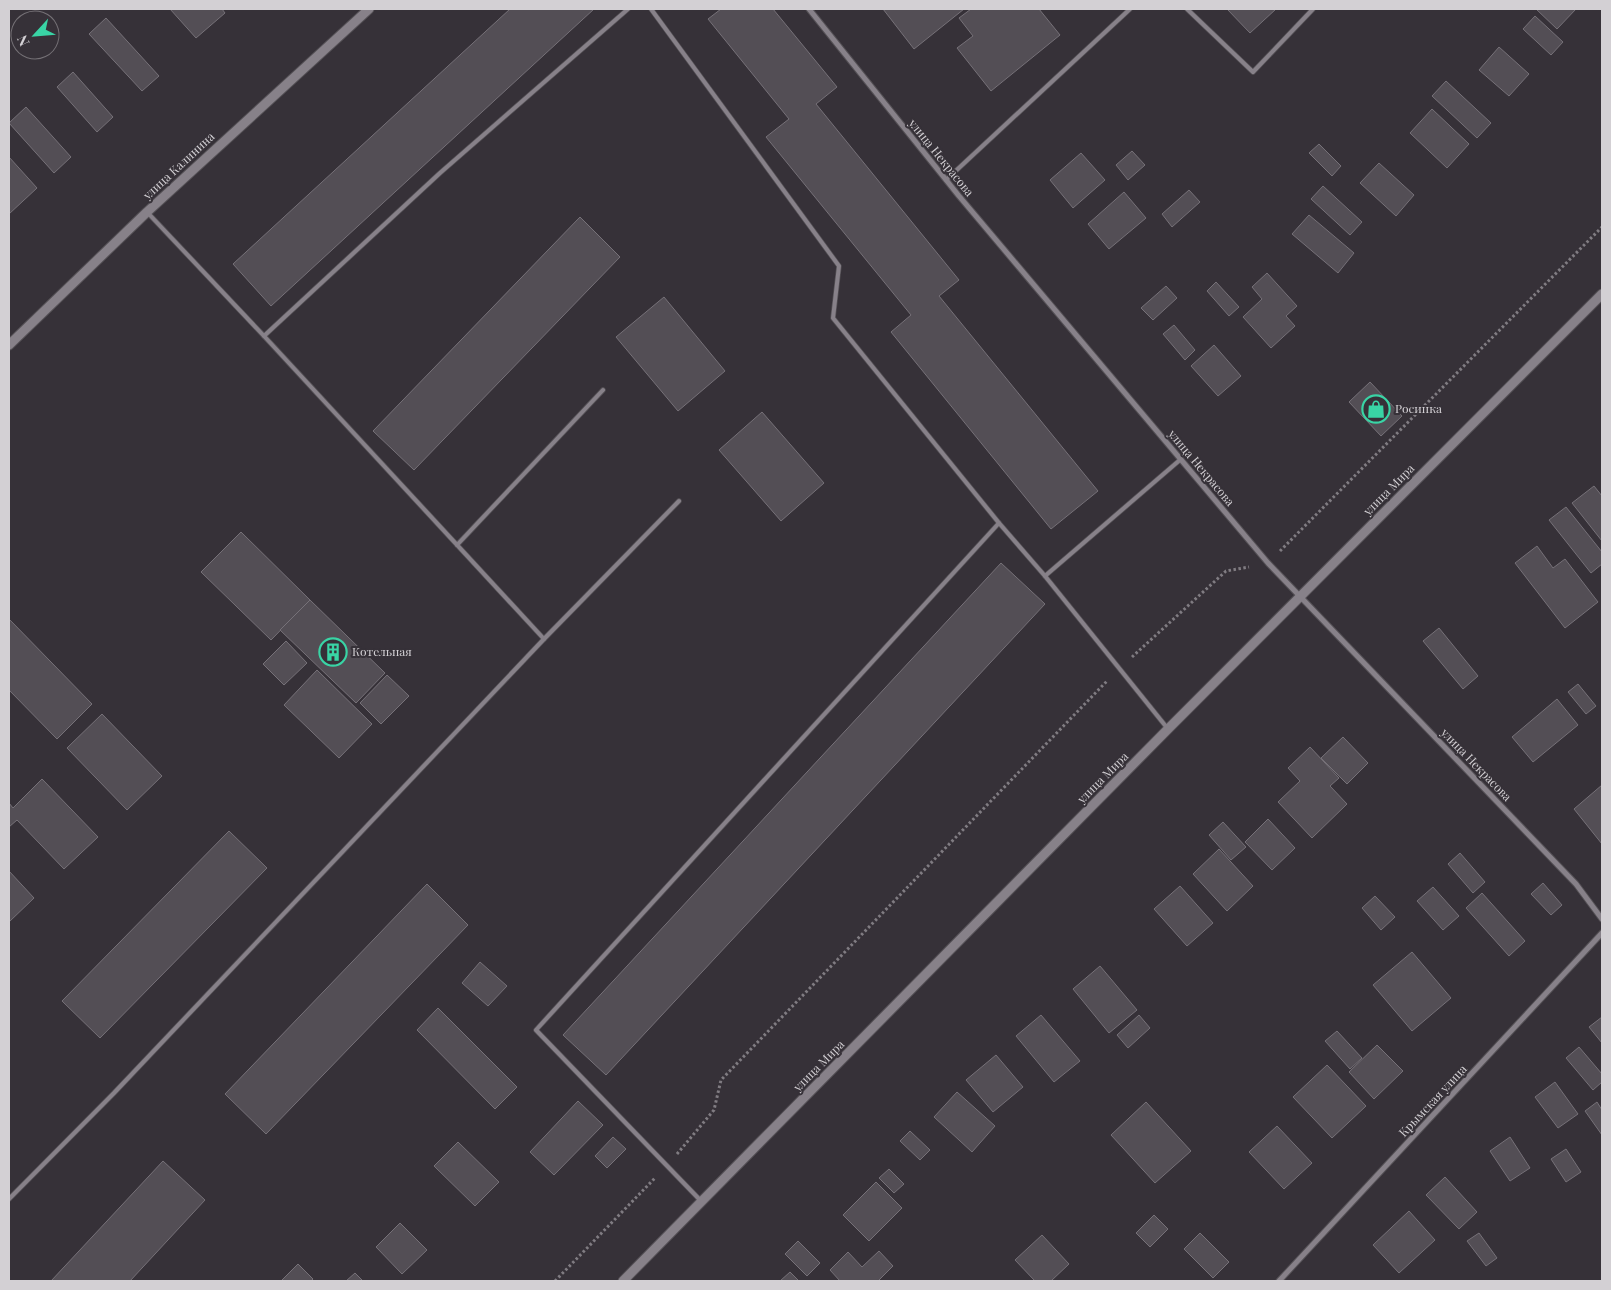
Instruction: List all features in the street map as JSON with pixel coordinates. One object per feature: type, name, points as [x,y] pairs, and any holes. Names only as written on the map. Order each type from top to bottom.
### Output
[{"type":"street","name":"улица Калинина","points":[[9,345],[147,212],[368,9]]},
{"type":"street","name":"улица Некрасова","points":[[808,9],[946,180],[1268,563],[1576,884],[1602,919]]},
{"type":"street","name":"улица Мира","points":[[623,1281],[1602,294]]},
{"type":"street","name":"Крымская улица","points":[[1279,1281],[1602,934]]},
{"type":"lane","points":[[264,336],[440,173],[628,9]]},
{"type":"lane","points":[[651,9],[838,266],[833,318],[999,523],[1120,668],[1168,730]]},
{"type":"lane","points":[[946,180],[1130,9]]},
{"type":"lane","points":[[1187,9],[1253,72],[1313,9]]},
{"type":"lane","points":[[147,212],[544,639]]},
{"type":"lane","points":[[456,545],[602,390]]},
{"type":"lane","points":[[1044,576],[1181,459]]},
{"type":"lane","points":[[9,1199],[128,1079],[544,639],[679,501]]},
{"type":"lane","points":[[702,1203],[536,1030],[999,523]]},
{"type":"path","points":[[555,1281],[667,1166],[714,1110],[721,1080],[1120,668],[1226,571],[1268,563],[1602,227]]},
{"type":"building","points":[[170,9],[222,9],[225,13],[196,38]]},
{"type":"building","points":[[510,9],[594,9],[271,306],[233,264]]},
{"type":"building","points":[[721,9],[773,9],[837,87],[816,104],[959,280],[939,296],[1098,491],[1051,529],[891,332],[911,315],[766,137],[789,119],[708,19]]},
{"type":"building","points":[[883,9],[964,9],[914,49]]},
{"type":"building","points":[[971,9],[1039,9],[1060,35],[991,91],[957,48],[973,36],[959,18]]},
{"type":"building","points":[[1227,9],[1276,9],[1250,33]]},
{"type":"building","points":[[1536,9],[1576,9],[1557,29]]},
{"type":"building","points":[[1535,16],[1563,42],[1551,55],[1523,29]]},
{"type":"building","points":[[106,18],[159,76],[142,91],[89,34]]},
{"type":"building","points":[[1499,47],[1529,74],[1509,96],[1479,70]]},
{"type":"building","points":[[73,72],[113,117],[97,132],[57,87]]},
{"type":"building","points":[[1446,81],[1491,123],[1477,138],[1432,96]]},
{"type":"building","points":[[26,107],[71,157],[54,173],[9,123]]},
{"type":"building","points":[[1432,109],[1469,144],[1447,168],[1410,133]]},
{"type":"building","points":[[1319,144],[1341,166],[1332,176],[1309,153]]},
{"type":"building","points":[[1132,151],[1145,165],[1128,180],[1116,165]]},
{"type":"building","points":[[1081,153],[1105,180],[1073,208],[1050,180]]},
{"type":"building","points":[[9,157],[37,188],[9,214]]},
{"type":"building","points":[[1379,163],[1414,195],[1396,216],[1360,183]]},
{"type":"building","points":[[1323,186],[1362,222],[1350,235],[1311,199]]},
{"type":"building","points":[[1189,190],[1200,202],[1172,227],[1162,214]]},
{"type":"building","points":[[1124,192],[1146,218],[1109,249],[1088,224]]},
{"type":"building","points":[[1309,215],[1354,253],[1338,273],[1292,234]]},
{"type":"building","points":[[580,217],[620,257],[414,470],[373,431]]},
{"type":"building","points":[[1267,273],[1297,306],[1286,316],[1295,326],[1271,348],[1243,317],[1262,299],[1252,287]]},
{"type":"building","points":[[1216,282],[1239,307],[1229,316],[1207,291]]},
{"type":"building","points":[[1166,286],[1177,298],[1153,320],[1141,308]]},
{"type":"building","points":[[664,297],[725,371],[678,411],[616,337]]},
{"type":"building","points":[[1174,325],[1195,350],[1185,360],[1163,334]]},
{"type":"building","points":[[1214,345],[1241,376],[1218,396],[1191,366]]},
{"type":"building","name":"Росинка","points":[[1370,382],[1402,416],[1381,436],[1349,402]]},
{"type":"building","points":[[762,412],[824,483],[781,521],[719,450]]},
{"type":"building","points":[[1594,486],[1602,496],[1602,541],[1572,503]]},
{"type":"building","points":[[1566,507],[1602,552],[1602,564],[1591,573],[1549,520]]},
{"type":"building","points":[[241,532],[310,600],[271,640],[201,572]]},
{"type":"building","points":[[1537,546],[1553,568],[1565,559],[1598,602],[1565,628],[1515,563]]},
{"type":"building","points":[[1001,563],[1045,604],[606,1075],[563,1035]]},
{"type":"building","name":"Котельная","points":[[310,600],[385,673],[356,703],[280,630]]},
{"type":"building","points":[[9,619],[92,704],[57,739],[9,690]]},
{"type":"building","points":[[1439,628],[1478,676],[1463,689],[1423,641]]},
{"type":"building","points":[[286,641],[307,663],[284,685],[263,664]]},
{"type":"building","points":[[317,670],[372,724],[339,758],[284,705]]},
{"type":"building","points":[[387,675],[409,696],[381,724],[360,703]]},
{"type":"building","points":[[1578,684],[1596,706],[1586,714],[1568,692]]},
{"type":"building","points":[[1557,699],[1578,725],[1533,762],[1512,737]]},
{"type":"building","points":[[102,714],[162,776],[127,810],[67,748]]},
{"type":"building","points":[[1343,737],[1368,763],[1347,784],[1321,758]]},
{"type":"building","points":[[1310,747],[1339,778],[1330,786],[1347,804],[1312,838],[1278,802],[1300,781],[1288,768]]},
{"type":"building","points":[[42,779],[98,837],[64,869],[17,820],[9,827],[9,803],[13,808]]},
{"type":"building","points":[[1602,785],[1602,844],[1574,809]]},
{"type":"building","points":[[1268,819],[1295,848],[1272,870],[1245,842]]},
{"type":"building","points":[[1223,822],[1246,847],[1231,860],[1209,835]]},
{"type":"building","points":[[229,831],[267,868],[100,1038],[62,1001]]},
{"type":"building","points":[[1219,849],[1253,886],[1227,911],[1193,874]]},
{"type":"building","points":[[1460,853],[1485,882],[1473,893],[1448,864]]},
{"type":"building","points":[[9,871],[34,898],[9,922]]},
{"type":"building","points":[[1543,883],[1562,905],[1551,915],[1531,894]]},
{"type":"building","points":[[427,884],[468,925],[266,1134],[225,1094]]},
{"type":"building","points":[[1180,886],[1213,923],[1187,946],[1154,909]]},
{"type":"building","points":[[1433,887],[1459,916],[1443,930],[1417,901]]},
{"type":"building","points":[[1482,893],[1525,941],[1509,956],[1466,908]]},
{"type":"building","points":[[1375,896],[1395,917],[1381,930],[1362,908]]},
{"type":"building","points":[[1412,952],[1451,998],[1412,1031],[1373,985]]},
{"type":"building","points":[[480,962],[507,986],[488,1006],[462,983]]},
{"type":"building","points":[[1100,966],[1137,1010],[1109,1033],[1073,989]]},
{"type":"building","points":[[438,1008],[517,1087],[495,1109],[417,1030]]},
{"type":"building","points":[[1041,1015],[1080,1061],[1054,1082],[1016,1036]]},
{"type":"building","points":[[1139,1015],[1150,1028],[1128,1048],[1117,1035]]},
{"type":"building","points":[[1602,1017],[1602,1043],[1589,1027]]},
{"type":"building","points":[[1337,1031],[1362,1058],[1350,1069],[1325,1041]]},
{"type":"building","points":[[1377,1045],[1403,1071],[1374,1099],[1349,1072]]},
{"type":"building","points":[[1579,1047],[1602,1074],[1602,1082],[1593,1090],[1566,1058]]},
{"type":"building","points":[[996,1055],[1023,1087],[993,1112],[966,1080]]},
{"type":"building","points":[[1327,1065],[1366,1106],[1332,1138],[1293,1097]]},
{"type":"building","points":[[1555,1082],[1578,1114],[1558,1128],[1535,1097]]},
{"type":"building","points":[[957,1092],[995,1126],[972,1152],[934,1117]]},
{"type":"building","points":[[578,1101],[603,1125],[554,1175],[530,1152]]},
{"type":"building","points":[[1146,1102],[1191,1151],[1155,1183],[1111,1135]]},
{"type":"building","points":[[1597,1102],[1602,1110],[1602,1135],[1585,1111]]},
{"type":"building","points":[[1277,1126],[1312,1163],[1284,1189],[1249,1152]]},
{"type":"building","points":[[910,1131],[930,1150],[920,1160],[900,1141]]},
{"type":"building","points":[[613,1137],[626,1149],[607,1168],[595,1156]]},
{"type":"building","points":[[1510,1137],[1530,1168],[1510,1181],[1490,1151]]},
{"type":"building","points":[[458,1142],[499,1182],[475,1206],[434,1166]]},
{"type":"building","points":[[1566,1149],[1581,1172],[1566,1182],[1551,1159]]},
{"type":"building","points":[[163,1161],[205,1200],[130,1281],[51,1281]]},
{"type":"building","points":[[889,1169],[904,1184],[894,1193],[879,1178]]},
{"type":"building","points":[[1445,1177],[1477,1212],[1459,1229],[1426,1195]]},
{"type":"building","points":[[876,1182],[902,1208],[869,1241],[843,1215]]},
{"type":"building","points":[[1409,1211],[1435,1240],[1399,1273],[1373,1245]]},
{"type":"building","points":[[1154,1215],[1168,1229],[1150,1247],[1136,1233]]},
{"type":"building","points":[[400,1223],[427,1250],[402,1274],[376,1247]]},
{"type":"building","points":[[1200,1233],[1229,1262],[1213,1278],[1184,1249]]},
{"type":"building","points":[[1479,1233],[1497,1258],[1486,1266],[1467,1241]]},
{"type":"building","points":[[1042,1235],[1069,1264],[1051,1281],[1035,1281],[1015,1260]]},
{"type":"building","points":[[798,1241],[820,1263],[807,1276],[785,1254]]},
{"type":"building","points":[[879,1251],[893,1266],[878,1281],[840,1281],[830,1270],[848,1252],[862,1267]]},
{"type":"building","points":[[298,1264],[313,1279],[311,1281],[281,1281]]},
{"type":"building","points":[[790,1272],[799,1281],[780,1281]]},
{"type":"building","points":[[355,1273],[363,1281],[346,1281]]},
{"type":"place","name":"Росинка","points":[[1376,409]]},
{"type":"place","name":"Котельная","points":[[333,652]]}]
